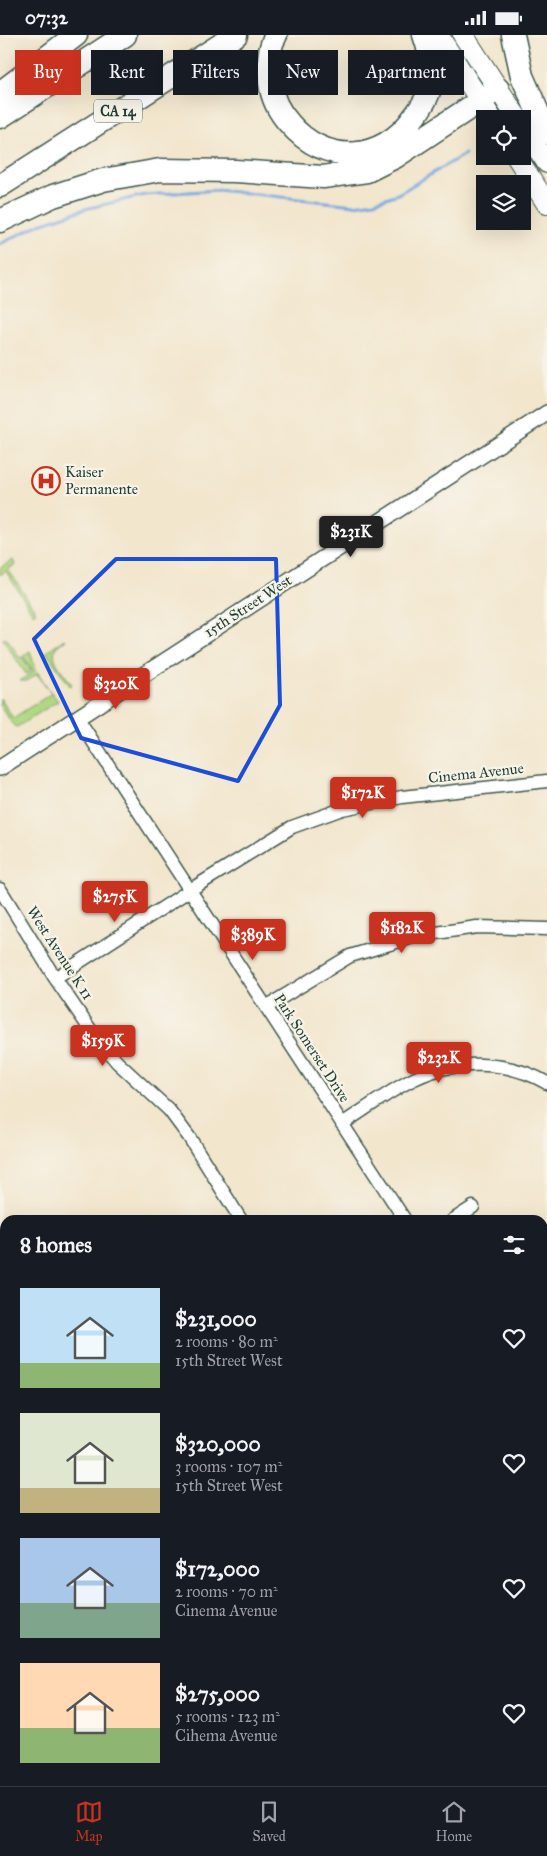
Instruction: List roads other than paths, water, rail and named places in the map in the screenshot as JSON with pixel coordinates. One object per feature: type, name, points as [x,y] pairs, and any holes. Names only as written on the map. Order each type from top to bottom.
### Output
[{"type":"highway","points":[[0,93],[76,35]]},
{"type":"highway","points":[[0,117],[125,35]]},
{"type":"highway","name":"CA 14","points":[[0,186],[236,35]]},
{"type":"highway","points":[[276,35],[272,42],[268,69],[271,93],[284,118],[296,132],[310,142],[329,151],[352,155],[370,151],[390,142],[406,129],[422,107],[431,85],[430,52],[424,35]]},
{"type":"highway","points":[[513,35],[522,76],[547,133]]},
{"type":"highway","points":[[0,221],[53,196],[94,183],[160,170],[235,171],[323,177],[367,171],[490,103]]},
{"type":"main road","points":[[438,35],[490,103],[502,110]]},
{"type":"main road","points":[[463,35],[490,103]]},
{"type":"main road","points":[[531,139],[547,163]]},
{"type":"main road","points":[[522,165],[547,204]]},
{"type":"street","name":"15th Street West","points":[[0,768],[547,413]]},
{"type":"street","name":"Park Somerset Drive","points":[[77,717],[402,1215]]},
{"type":"street","name":"Cinema Avenue","points":[[55,978],[190,890],[292,827],[342,809],[402,797],[547,781]]},
{"type":"street","name":"West Avenue K 11","points":[[0,889],[55,978],[94,1035],[117,1062],[169,1110],[189,1137],[239,1215]]},
{"type":"street","points":[[266,1007],[350,956],[416,936],[477,927],[547,929]]},
{"type":"street","points":[[342,1123],[414,1079],[438,1070],[470,1064],[501,1067],[534,1075],[547,1083]]},
{"type":"street","points":[[461,1215],[473,1207]]},
{"type":"waterway","points":[[0,244],[40,224],[85,209],[145,195],[218,190],[354,205],[374,202],[398,194],[465,154]]},
{"type":"place","name":"Kaiser Permanente","points":[[46,481]]}]
